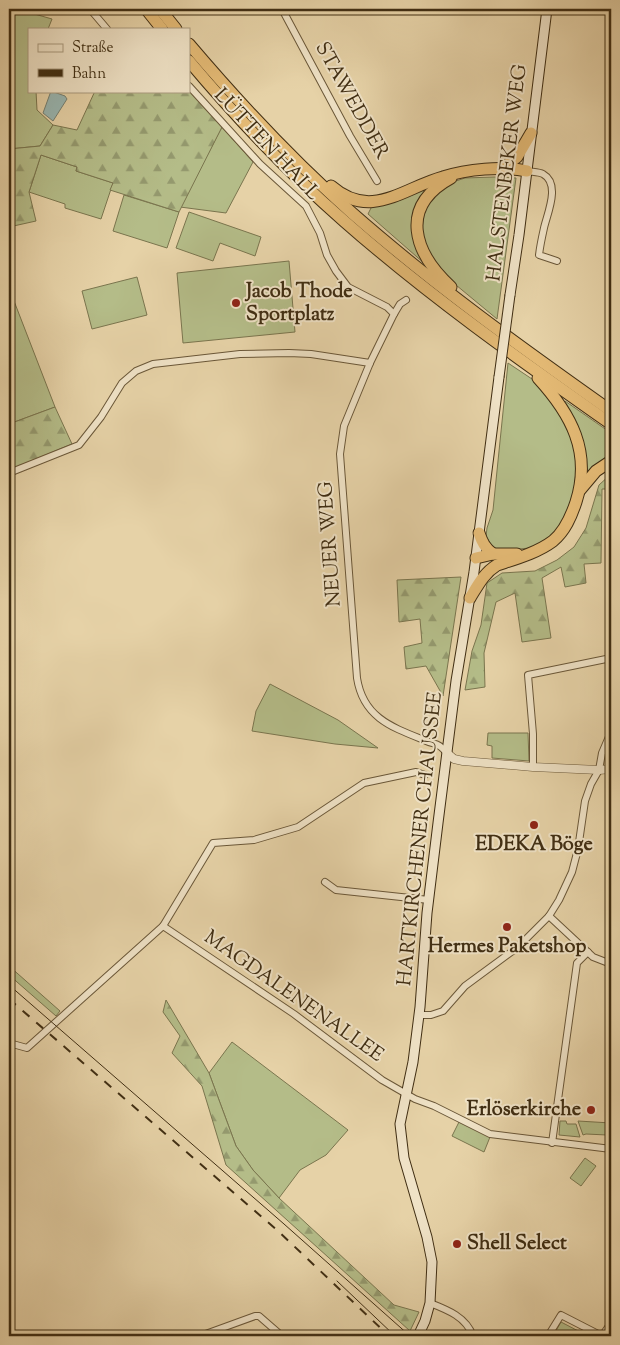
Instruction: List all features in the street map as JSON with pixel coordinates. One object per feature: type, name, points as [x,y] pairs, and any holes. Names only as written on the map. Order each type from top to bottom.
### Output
[{"type":"highway","points":[[146,9],[161,28]]},
{"type":"highway","points":[[160,9],[175,28]]},
{"type":"highway","points":[[190,45],[246,110],[286,151],[391,247],[484,320],[611,411]]},
{"type":"highway","points":[[190,62],[274,155],[344,221],[434,295],[523,362],[611,424]]},
{"type":"highway","points":[[502,169],[517,157],[531,132]]},
{"type":"highway","points":[[286,151],[310,167],[342,195],[365,202],[387,200],[432,180],[460,173],[502,169],[527,171]]},
{"type":"highway","points":[[460,173],[434,189],[428,196],[418,219],[418,238],[422,251],[431,266],[484,320]]},
{"type":"highway","points":[[476,558],[484,562],[526,554],[544,547],[560,535],[573,512],[580,490],[581,456],[577,439],[569,420],[557,399],[523,362]]},
{"type":"highway","points":[[580,490],[596,471],[611,461]]},
{"type":"highway","points":[[479,533],[482,542],[495,559]]},
{"type":"highway","points":[[470,598],[495,559]]},
{"type":"main road","name":"HALSTENBEKER WEG","points":[[503,341],[547,9]]},
{"type":"main road","name":"HARTKIRCHENER CHAUSSEE","points":[[418,1336],[430,1303],[432,1275],[430,1248],[404,1158],[400,1137],[400,1118],[409,1095],[419,1015],[429,900],[447,753],[456,681],[476,558],[503,341]]},
{"type":"street","points":[[90,9],[106,28]]},
{"type":"street","name":"STAWEDDER","points":[[282,9],[350,136],[377,182]]},
{"type":"street","name":"LÜTTEN HALL","points":[[190,87],[260,164],[306,206],[336,271],[348,287],[388,307],[394,314]]},
{"type":"street","points":[[527,171],[542,173],[551,184],[550,210],[544,226],[539,256],[557,261]]},
{"type":"street","name":"NEUER WEG","points":[[406,300],[400,304],[394,314],[370,362],[344,424],[340,451],[358,686],[366,704],[385,724],[426,742],[439,744],[447,753]]},
{"type":"street","points":[[9,473],[79,445],[101,417],[122,383],[136,371],[153,364],[240,354],[289,353],[319,354],[370,362]]},
{"type":"street","points":[[533,767],[533,734],[528,675],[611,658]]},
{"type":"street","points":[[419,1015],[431,1015],[443,1011],[465,986],[518,947],[549,916],[563,893],[572,872],[578,849],[585,801],[591,784],[599,770],[602,753],[611,732]]},
{"type":"street","points":[[447,753],[460,761],[533,767],[611,769]]},
{"type":"street","points":[[9,1044],[27,1048],[163,926],[213,843],[254,840],[298,827],[364,783],[416,772],[425,775]]},
{"type":"street","points":[[325,882],[336,890],[429,900]]},
{"type":"street","points":[[549,916],[593,957],[611,964]]},
{"type":"street","name":"MAGDALENENALLEE","points":[[163,926],[294,1014],[382,1080],[409,1095],[490,1134],[611,1149]]},
{"type":"street","points":[[552,1143],[577,963],[588,952]]},
{"type":"street","points":[[430,1303],[456,1315],[465,1322],[473,1336]]},
{"type":"street","points":[[548,1336],[561,1315],[602,1336],[611,1323]]},
{"type":"street","points":[[200,1336],[259,1316],[282,1336]]},
{"type":"green space","points":[[9,9],[17,9],[52,19],[48,28],[28,28],[28,92],[36,92],[37,110],[53,125],[40,146],[9,149]]},
{"type":"green space","points":[[190,91],[222,127],[179,212],[110,190],[113,183],[76,171],[77,167],[41,155],[29,192],[36,221],[9,227],[9,149],[40,146],[53,125],[77,130],[95,92]]},
{"type":"green space","points":[[222,127],[253,162],[226,213],[180,207]]},
{"type":"green space","points":[[41,155],[77,167],[76,171],[113,183],[101,219],[65,208],[65,204],[29,192]]},
{"type":"green space","points":[[465,178],[516,178],[497,319],[456,285],[429,256],[421,229],[424,208],[447,184]]},
{"type":"green space","points":[[434,181],[416,209],[425,264],[368,214],[372,206],[388,204]]},
{"type":"green space","points":[[124,195],[179,212],[167,248],[113,231]]},
{"type":"green space","points":[[189,212],[261,237],[255,256],[220,243],[213,261],[176,248]]},
{"type":"green space","name":"Jacob Thode Sportplatz","points":[[289,261],[295,332],[183,343],[177,273]]},
{"type":"green space","points":[[137,277],[147,315],[92,329],[82,291]]},
{"type":"green space","points":[[14,301],[55,407],[9,424],[9,303]]},
{"type":"green space","points":[[508,363],[535,381],[567,421],[577,456],[575,486],[565,520],[554,534],[543,542],[530,548],[507,550],[492,547],[486,536],[493,510]]},
{"type":"green space","points":[[565,401],[611,433],[611,457],[585,478],[563,403]]},
{"type":"green space","points":[[55,407],[72,444],[9,470],[9,424]]},
{"type":"green space","points":[[611,474],[611,489],[602,489],[601,563],[584,564],[586,583],[565,587],[561,567],[542,578],[551,638],[522,642],[515,593],[496,602],[484,653],[485,687],[465,690],[472,651],[481,625],[487,583],[502,573],[535,571],[557,560],[574,547],[586,528],[599,485]]},
{"type":"green space","points":[[461,577],[443,696],[426,666],[406,669],[404,647],[422,643],[420,619],[399,622],[397,580]]},
{"type":"green space","points":[[270,684],[338,720],[378,748],[335,744],[252,731],[256,711]]},
{"type":"green space","points":[[488,733],[528,733],[529,761],[492,758],[492,746],[487,745]]},
{"type":"green space","points":[[9,966],[60,1011],[56,1016],[9,975]]},
{"type":"green space","points":[[166,1000],[209,1073],[236,1146],[253,1170],[279,1198],[394,1305],[419,1312],[410,1331],[226,1165],[202,1086],[172,1053],[180,1036],[163,1012]]},
{"type":"green space","points":[[232,1042],[348,1130],[326,1155],[300,1170],[279,1198],[253,1170],[236,1146],[209,1073]]},
{"type":"green space","points":[[560,1121],[566,1121],[567,1124],[576,1124],[580,1137],[559,1135]]},
{"type":"green space","points":[[578,1121],[611,1123],[611,1137],[607,1135],[583,1135]]},
{"type":"green space","points":[[459,1122],[490,1137],[484,1152],[452,1136]]},
{"type":"green space","points":[[585,1158],[596,1166],[581,1186],[570,1178]]},
{"type":"green space","points":[[561,1322],[586,1335],[586,1336],[553,1336]]},
{"type":"water","points":[[51,92],[65,96],[67,99],[53,121],[43,113]]},
{"type":"tram line","points":[[9,985],[410,1336]]},
{"type":"tram line","points":[[337,1281],[395,1336]]},
{"type":"railway","points":[[9,999],[277,1230],[389,1336]]},
{"type":"place","name":"Jacob Thode Sportplatz","points":[[236,303]]},
{"type":"place","name":"EDEKA Böge","points":[[534,825]]},
{"type":"place","name":"Hermes Paketshop","points":[[507,927]]},
{"type":"place","name":"Erlöserkirche","points":[[591,1110]]},
{"type":"place","name":"Shell Select","points":[[457,1244]]}]
